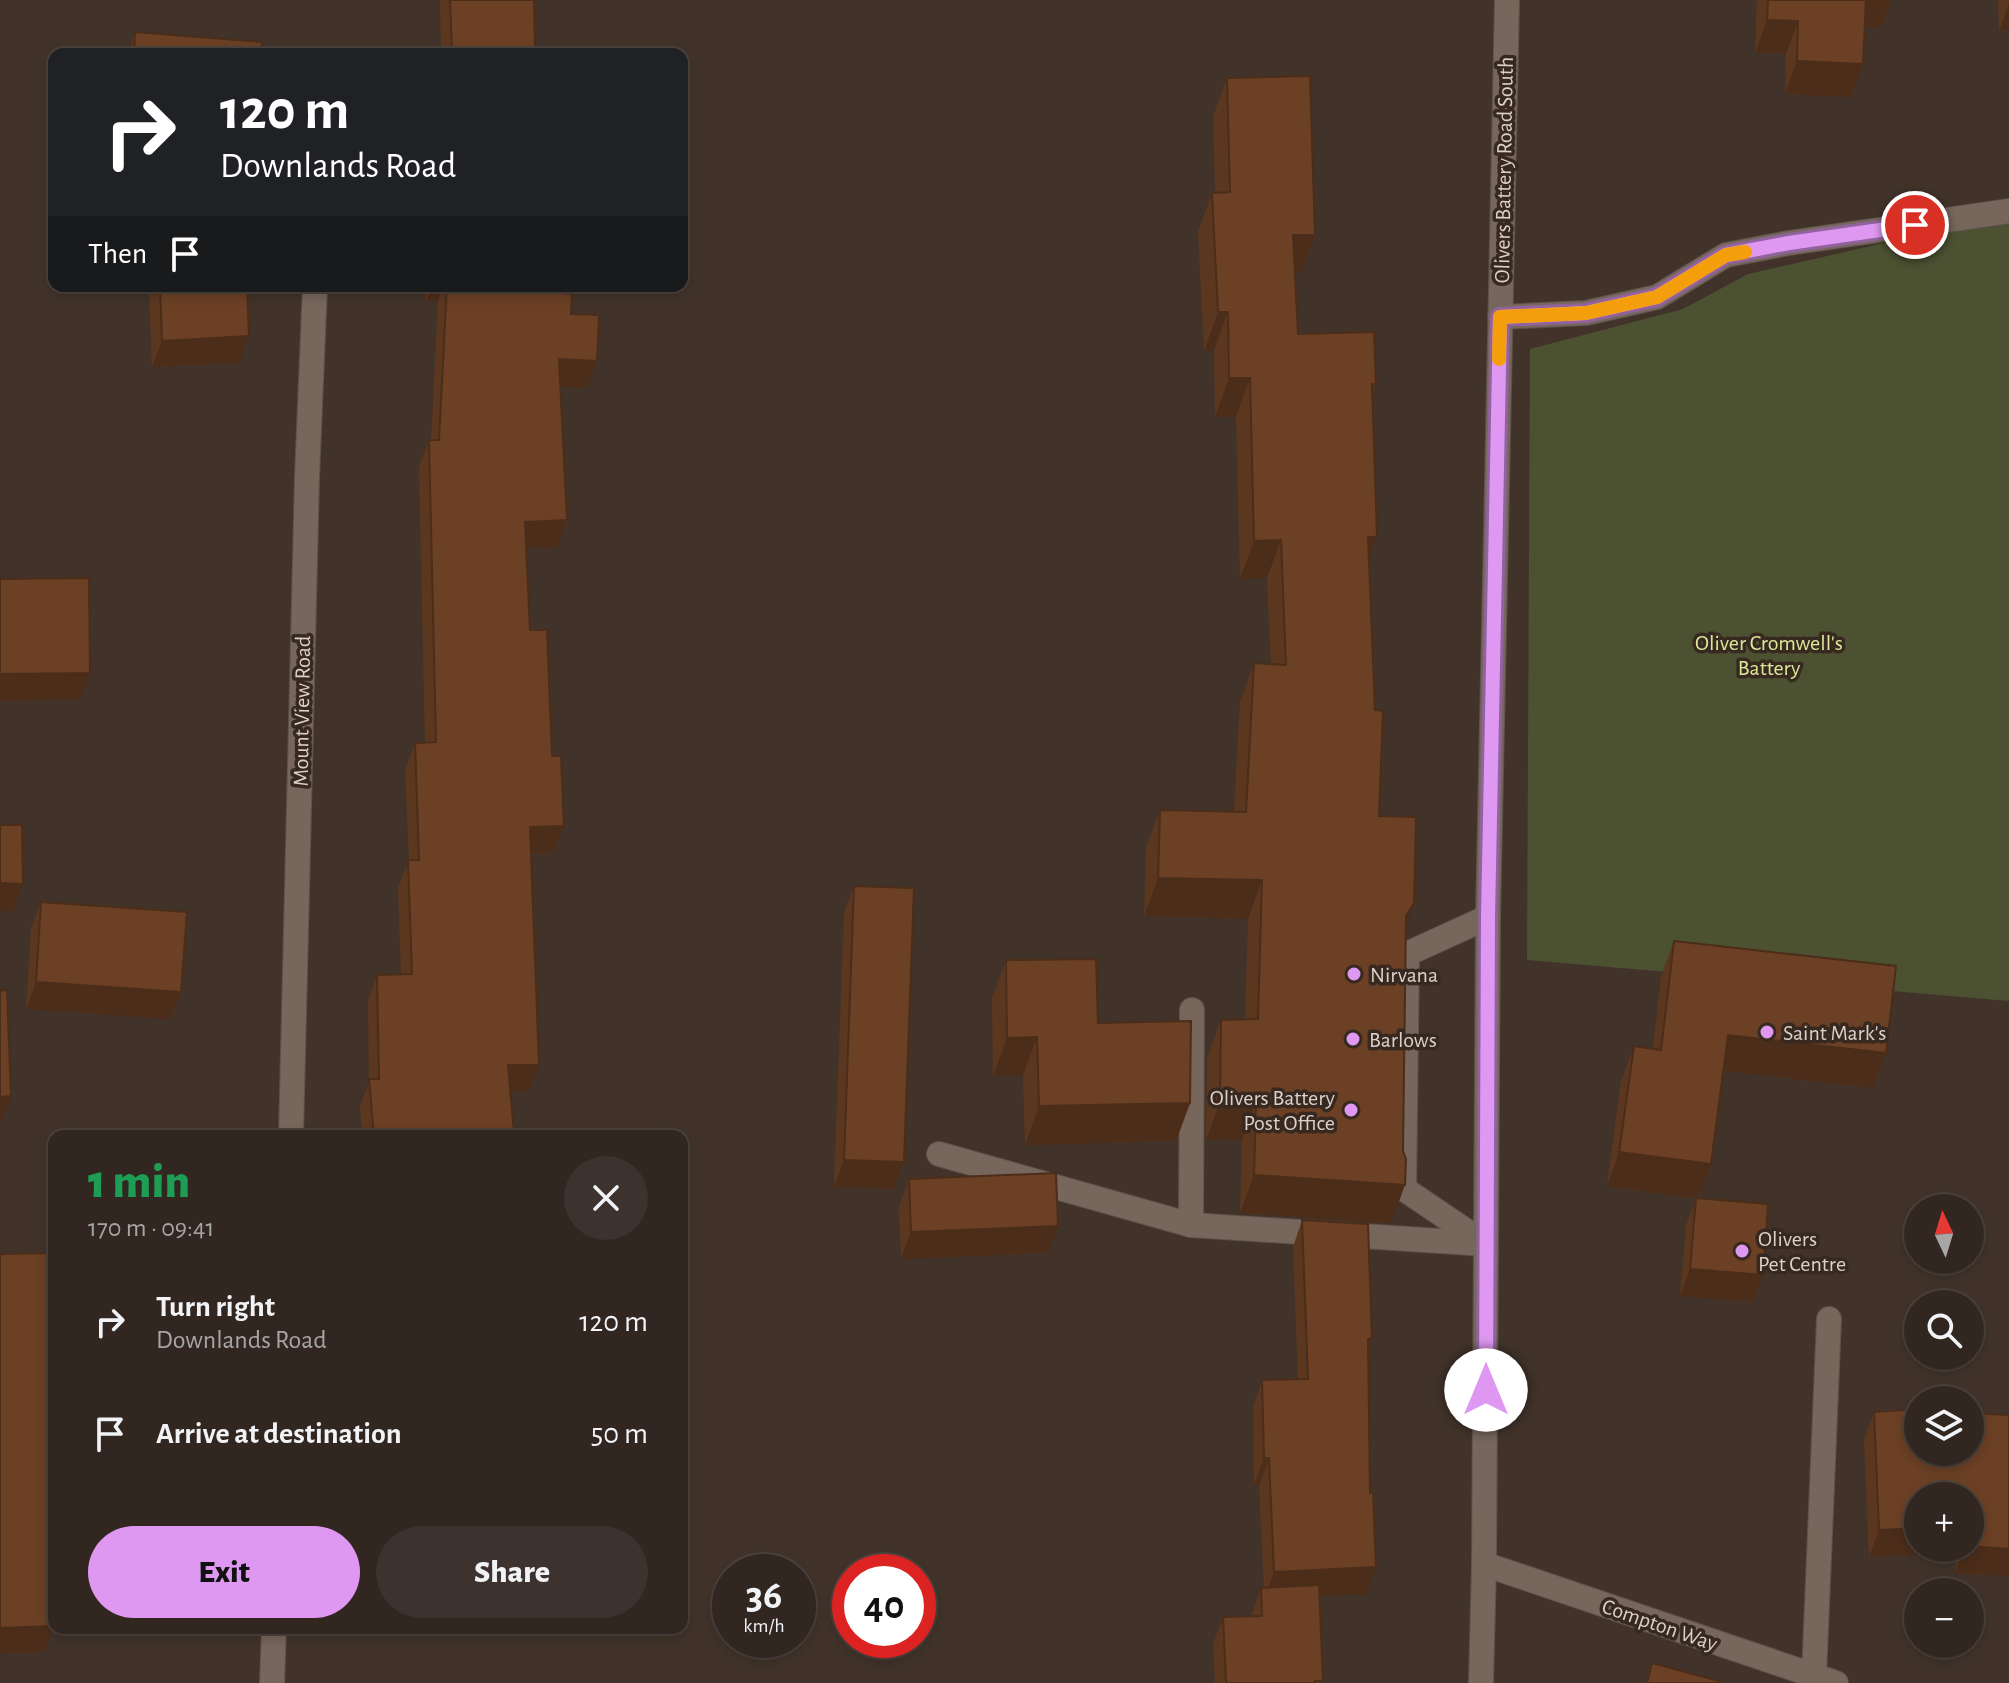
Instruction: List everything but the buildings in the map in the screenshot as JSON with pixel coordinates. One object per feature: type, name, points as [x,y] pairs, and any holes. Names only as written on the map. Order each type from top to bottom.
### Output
[{"type":"street","name":"Olivers Battery Road South","points":[[1481,1683],[1488,917],[1507,0]]},
{"type":"street","points":[[1500,317],[1586,313],[1657,297],[1726,255],[2009,211]]},
{"type":"street","name":"Mount View Road","points":[[291,1130],[307,477],[315,292]]},
{"type":"street","points":[[1486,1244],[1404,1189],[1407,954],[1488,917]]},
{"type":"street","points":[[1191,1225],[1192,1010]]},
{"type":"street","points":[[939,1154],[1191,1225],[1486,1244]]},
{"type":"street","points":[[1825,1680],[1829,1319]]},
{"type":"street","name":"Compton Way","points":[[1484,1564],[1825,1680]]},
{"type":"street","points":[[272,1683],[274,1634]]},
{"type":"green space","name":"Oliver Cromwell's Battery","points":[[2009,222],[2009,1001],[1527,960],[1530,349],[1683,309],[1748,274],[1902,239]]},
{"type":"slow traffic","points":[[1499,359],[1500,317],[1586,313],[1657,297],[1726,255],[1745,252]]},
{"type":"place","name":"Nirvana","points":[[1354,974]]},
{"type":"place","name":"Saint Mark's","points":[[1767,1032]]},
{"type":"place","name":"Barlows","points":[[1353,1039]]},
{"type":"place","name":"Olivers Battery Post Office","points":[[1351,1110]]},
{"type":"place","name":"Olivers Pet Centre","points":[[1742,1251]]},
{"type":"route","points":[[1486,1390],[1488,917],[1500,317],[1586,313],[1657,297],[1726,255],[1915,225]]}]
